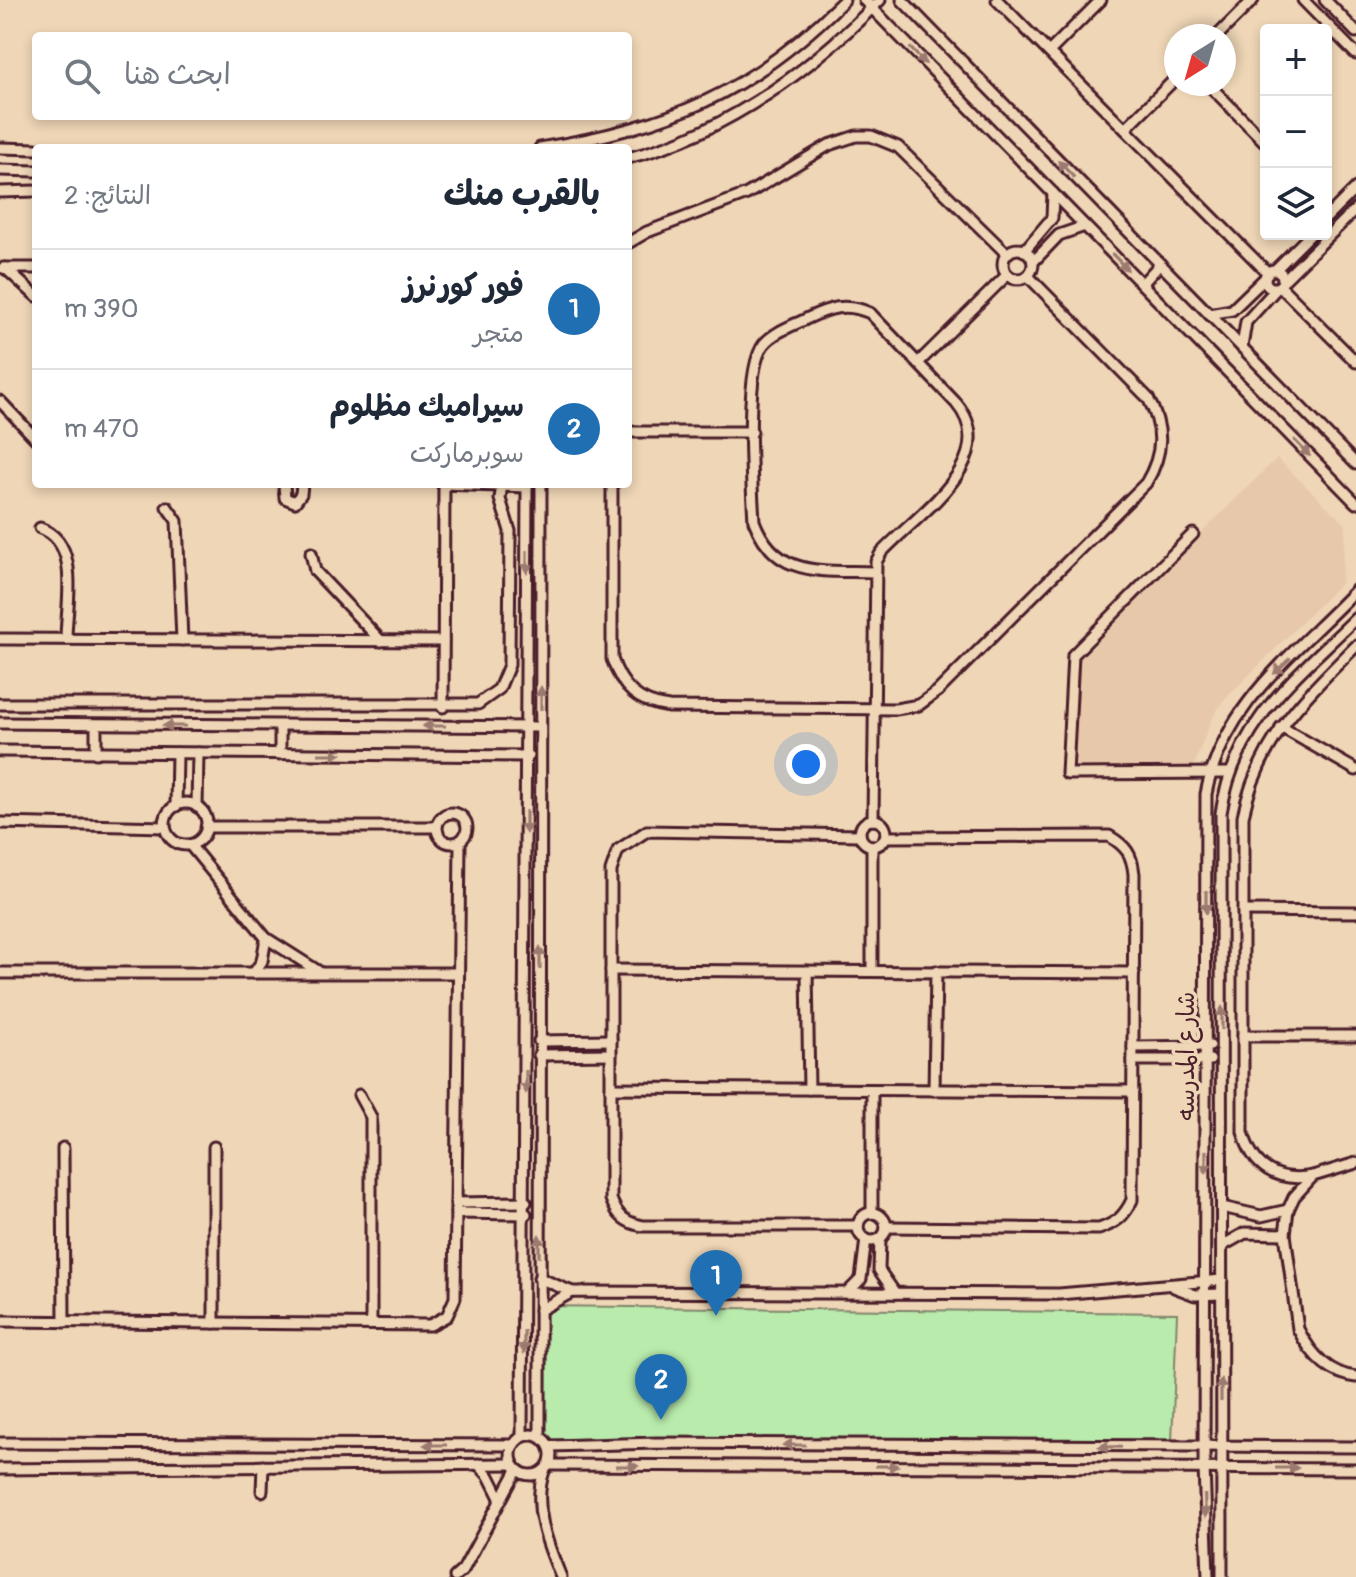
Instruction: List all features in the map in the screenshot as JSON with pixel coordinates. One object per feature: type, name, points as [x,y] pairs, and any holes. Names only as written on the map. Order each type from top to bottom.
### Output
[{"type":"street","points":[[564,144],[633,131],[717,97],[793,48],[844,0]]},
{"type":"street","points":[[864,0],[1356,503]]},
{"type":"street","points":[[632,157],[682,140],[766,96],[805,68],[880,0]]},
{"type":"street","points":[[902,0],[1356,464]]},
{"type":"street","points":[[997,0],[1269,274],[1269,286],[1280,285]]},
{"type":"street","points":[[1049,52],[1101,0]]},
{"type":"street","points":[[1229,24],[1253,0]]},
{"type":"street","points":[[1303,0],[1356,52]]},
{"type":"street","points":[[1325,0],[1356,32]]},
{"type":"street","points":[[1125,129],[1164,90]]},
{"type":"street","points":[[1220,96],[1260,137]]},
{"type":"street","points":[[632,241],[647,232],[747,194],[829,145],[856,136],[885,140],[898,147],[1007,254]]},
{"type":"street","points":[[0,148],[32,149]]},
{"type":"street","points":[[0,170],[32,171]]},
{"type":"street","points":[[1332,208],[1356,188]]},
{"type":"street","points":[[0,192],[32,191]]},
{"type":"street","points":[[1024,251],[1048,225],[1055,210],[1053,193]]},
{"type":"street","points":[[1242,347],[1244,328],[1250,317],[1356,209]]},
{"type":"street","points":[[1332,213],[1344,221]]},
{"type":"street","points":[[1048,225],[1059,235]]},
{"type":"street","points":[[1028,276],[1033,262],[1059,235],[1085,226]]},
{"type":"street","points":[[1209,314],[1224,313],[1238,306],[1305,240]]},
{"type":"street","points":[[1028,276],[1015,280],[1007,275],[1002,264],[1007,254],[1015,249],[1024,251],[1033,262]]},
{"type":"street","points":[[1142,284],[1160,264]]},
{"type":"street","points":[[3,268],[32,268]]},
{"type":"street","points":[[3,268],[32,293]]},
{"type":"street","points":[[1269,274],[1280,272],[1280,285],[1355,359]]},
{"type":"street","points":[[919,362],[1007,275]]},
{"type":"street","points":[[612,488],[612,659],[618,675],[631,693],[655,706],[669,707],[907,708],[929,699],[1146,483],[1155,468],[1161,433],[1148,398],[1028,276]]},
{"type":"street","points":[[1238,306],[1250,317]]},
{"type":"street","points":[[873,820],[874,572],[881,553],[964,467],[972,445],[965,414],[870,313],[851,307],[832,307],[773,336],[757,355],[752,378],[754,521],[771,552],[786,563],[803,569],[874,572]]},
{"type":"street","points":[[0,401],[32,435]]},
{"type":"street","points":[[632,432],[752,432]]},
{"type":"street","points":[[284,488],[285,498],[295,502],[299,499],[301,488]]},
{"type":"street","points":[[443,488],[443,707]]},
{"type":"street","points":[[0,704],[443,707],[478,704],[490,698],[506,678],[510,531],[500,499],[502,488]]},
{"type":"street","points":[[0,1443],[513,1445],[522,1436],[526,1214],[527,488]]},
{"type":"street","points":[[541,488],[540,1436],[550,1446],[1356,1447]]},
{"type":"street","points":[[167,507],[177,521],[182,640]]},
{"type":"street","points":[[40,528],[61,541],[67,557],[66,639]]},
{"type":"street","points":[[1193,534],[1073,655],[1067,774],[1229,773]]},
{"type":"street","points":[[311,553],[315,571],[381,641]]},
{"type":"street","name":"شارع المدرسه","points":[[1208,1577],[1204,1467],[1206,794],[1210,773],[1224,736],[1245,703],[1356,590]]},
{"type":"street","name":"شارع المدرسه","points":[[1222,1577],[1221,813],[1229,773],[1242,742],[1260,714],[1356,618]]},
{"type":"street","points":[[0,639],[443,641]]},
{"type":"street","points":[[1306,642],[1319,654]]},
{"type":"street","points":[[1356,646],[1281,727],[1262,755],[1250,784],[1243,816],[1243,1132],[1247,1147],[1255,1161],[1282,1177],[1313,1176],[1356,1163]]},
{"type":"street","points":[[0,723],[540,727]]},
{"type":"street","points":[[96,725],[96,753]]},
{"type":"street","points":[[280,726],[280,754]]},
{"type":"street","points":[[1281,727],[1356,770]]},
{"type":"street","points":[[0,751],[540,756]]},
{"type":"street","points":[[176,806],[177,753]]},
{"type":"street","points":[[190,845],[199,840],[206,827],[205,816],[197,807],[198,753]]},
{"type":"street","points":[[176,767],[198,767]]},
{"type":"street","points":[[197,807],[176,806],[169,811],[165,827],[171,839],[190,845],[266,938],[321,973]]},
{"type":"street","points":[[0,1321],[430,1325],[442,1320],[451,1311],[455,1298],[460,842],[467,830],[462,817],[448,814],[440,818],[436,827],[442,840],[450,844],[460,842]]},
{"type":"street","points":[[872,846],[860,835],[863,824],[873,820],[882,824],[885,837]]},
{"type":"street","points":[[0,823],[165,827]]},
{"type":"street","points":[[206,827],[436,827]]},
{"type":"street","points":[[858,1226],[632,1224],[622,1218],[611,1199],[611,970],[613,860],[626,841],[636,835],[647,831],[860,835]]},
{"type":"street","points":[[872,846],[885,837],[1109,836],[1123,844],[1132,858],[1132,1200],[1125,1214],[1114,1224],[1099,1229],[886,1227]]},
{"type":"street","points":[[872,846],[872,971]]},
{"type":"street","points":[[1243,911],[1356,912]]},
{"type":"street","points":[[254,973],[262,961],[266,938]]},
{"type":"street","points":[[611,970],[1134,973]]},
{"type":"street","points":[[807,971],[809,1089]]},
{"type":"street","points":[[934,1090],[936,971]]},
{"type":"street","points":[[0,973],[457,973]]},
{"type":"street","points":[[526,1003],[539,1002]]},
{"type":"street","points":[[1243,1036],[1356,1036]]},
{"type":"street","points":[[539,1041],[611,1040]]},
{"type":"street","points":[[1133,1047],[1222,1046]]},
{"type":"street","points":[[539,1055],[611,1054]]},
{"type":"street","points":[[1133,1060],[1222,1060]]},
{"type":"street","points":[[611,1088],[1133,1091]]},
{"type":"street","points":[[872,1090],[872,1213]]},
{"type":"street","points":[[359,1095],[371,1117],[371,1324]]},
{"type":"street","points":[[526,1108],[539,1107]]},
{"type":"street","points":[[214,1147],[214,1323]]},
{"type":"street","points":[[63,1148],[64,1322]]},
{"type":"street","points":[[1313,1176],[1302,1185],[1288,1210],[1285,1234],[1298,1329],[1305,1343],[1325,1365],[1356,1377]]},
{"type":"street","points":[[456,1208],[526,1202]]},
{"type":"street","points":[[1222,1207],[1247,1215],[1288,1210]]},
{"type":"street","points":[[456,1208],[526,1214]]},
{"type":"street","points":[[858,1226],[862,1217],[872,1213],[884,1218],[886,1227],[880,1239],[879,1270],[895,1293]]},
{"type":"street","points":[[847,1293],[855,1288],[864,1270],[866,1239],[858,1226]]},
{"type":"street","points":[[1222,1246],[1245,1233],[1259,1230],[1285,1234]]},
{"type":"street","points":[[866,1239],[880,1239]]},
{"type":"street","points":[[864,1270],[879,1270]]},
{"type":"street","points":[[539,1278],[572,1292],[1059,1294],[1174,1287],[1222,1280]]},
{"type":"street","points":[[1174,1287],[1190,1294],[1221,1294]]},
{"type":"street","points":[[540,1310],[572,1292]]},
{"type":"street","points":[[523,1399],[540,1400]]},
{"type":"street","points":[[522,1436],[540,1436]]},
{"type":"street","points":[[455,1577],[463,1570],[515,1467],[513,1445]]},
{"type":"street","points":[[550,1446],[538,1496],[540,1513],[561,1577]]},
{"type":"street","points":[[478,1464],[489,1476],[500,1498]]},
{"type":"street","points":[[0,1469],[478,1464],[515,1467],[530,1475],[547,1468],[1356,1469]]},
{"type":"street","points":[[262,1491],[263,1466]]},
{"type":"shaded area","points":[[1277,458],[1346,525],[1341,583],[1222,702],[1210,723],[1192,771],[1074,769],[1076,658]]},
{"type":"green space","points":[[535,1306],[1177,1313],[1172,1442],[536,1440]]},
{"type":"place","name":"فور كورنرز","points":[[716,1316]]},
{"type":"place","name":"سيراميك مظلوم","points":[[661,1420]]}]
